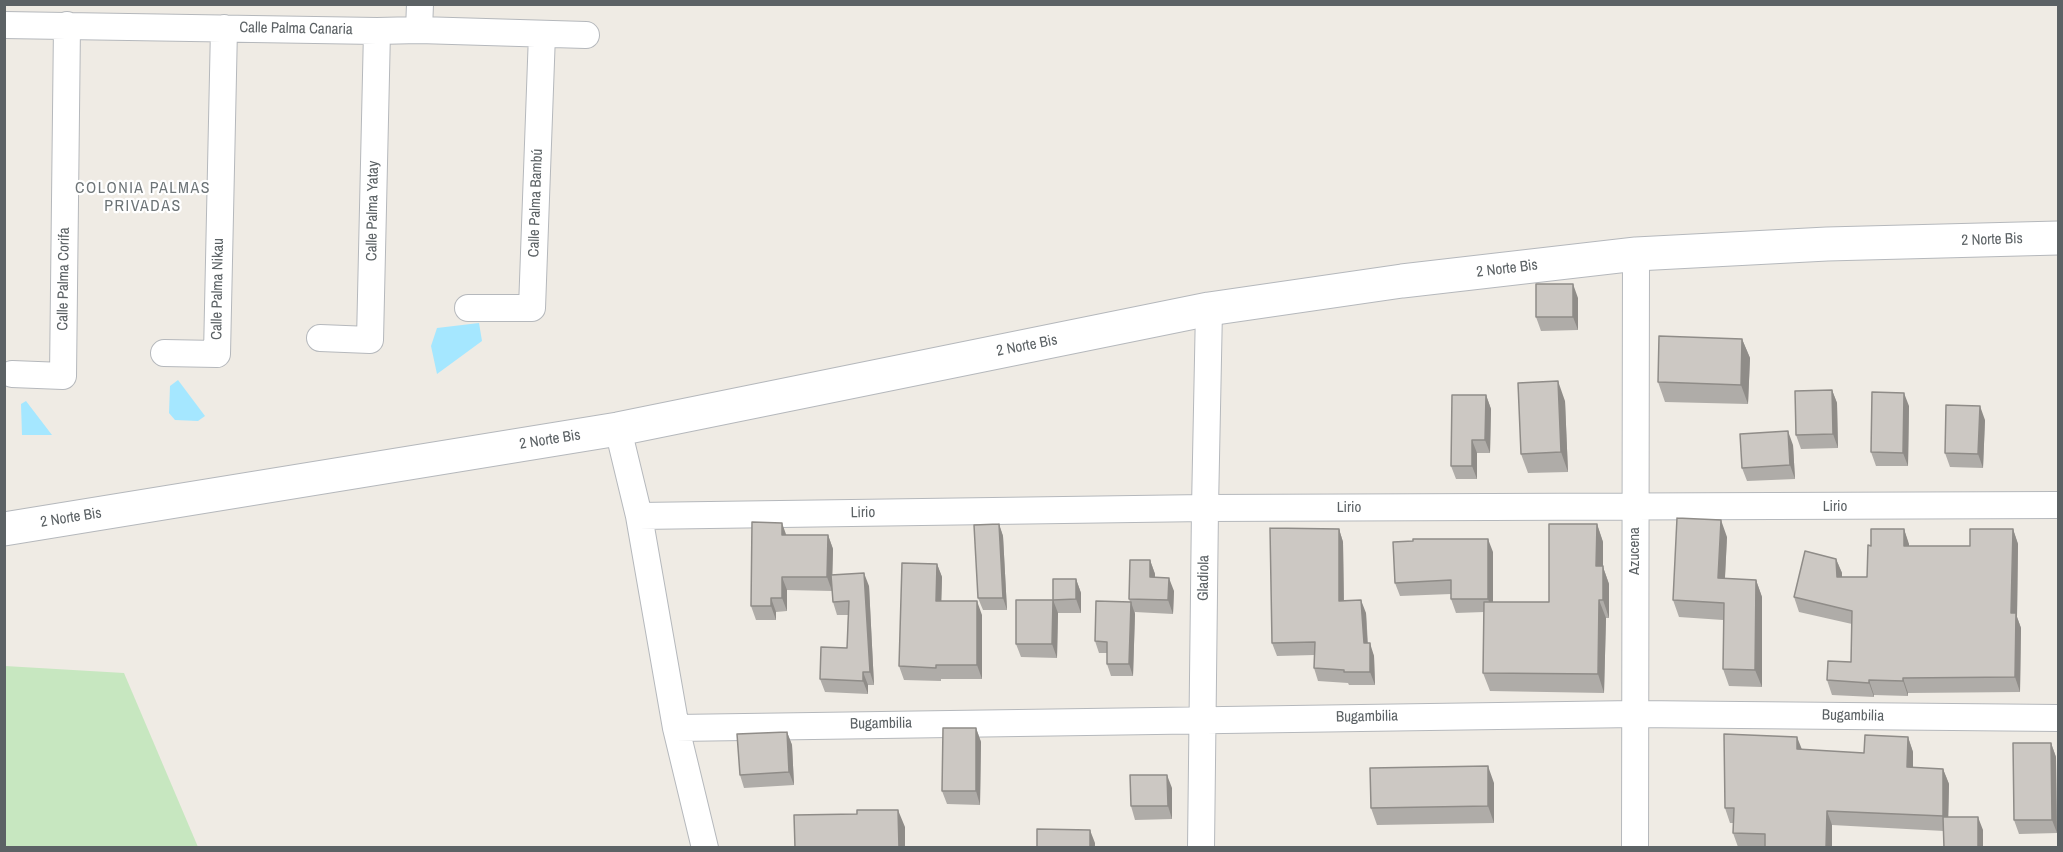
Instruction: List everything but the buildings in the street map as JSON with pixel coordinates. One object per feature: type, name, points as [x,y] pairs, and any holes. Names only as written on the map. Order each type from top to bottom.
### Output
[{"type":"street","points":[[419,30],[420,4]]},
{"type":"street","name":"Calle Palma Canaria","points":[[4,25],[419,30],[586,35]]},
{"type":"street","name":"Calle Palma Corifa","points":[[12,374],[63,376],[67,25]]},
{"type":"street","name":"Calle Palma Nikau","points":[[164,353],[217,354],[224,28]]},
{"type":"street","name":"Calle Palma Yatay","points":[[320,338],[370,340],[377,31]]},
{"type":"street","name":"Calle Palma Bambú","points":[[468,308],[532,308],[542,34]]},
{"type":"street","name":"2 Norte Bis","points":[[4,529],[618,429],[1209,309],[1402,281],[1636,254],[1827,244],[2058,238]]},
{"type":"street","name":"Azucena","points":[[1635,848],[1636,254]]},
{"type":"street","name":"Gladiola","points":[[1202,848],[1209,309]]},
{"type":"street","points":[[618,429],[639,516],[676,728],[705,848]]},
{"type":"street","name":"Lirio","points":[[639,516],[1205,508],[2058,505]]},
{"type":"street","name":"Bugambilia","points":[[676,728],[1635,714],[2058,718]]},
{"type":"green space","points":[[5,666],[124,673],[198,847],[5,847]]},
{"type":"water","points":[[479,323],[482,341],[437,374],[431,346],[437,328]]},
{"type":"water","points":[[178,380],[205,416],[198,421],[175,420],[169,413],[170,386]]},
{"type":"water","points":[[26,401],[52,435],[22,435],[21,404]]},
{"type":"district","name":"COLONIA PALMAS PRIVADAS","points":[[143,198]]}]
